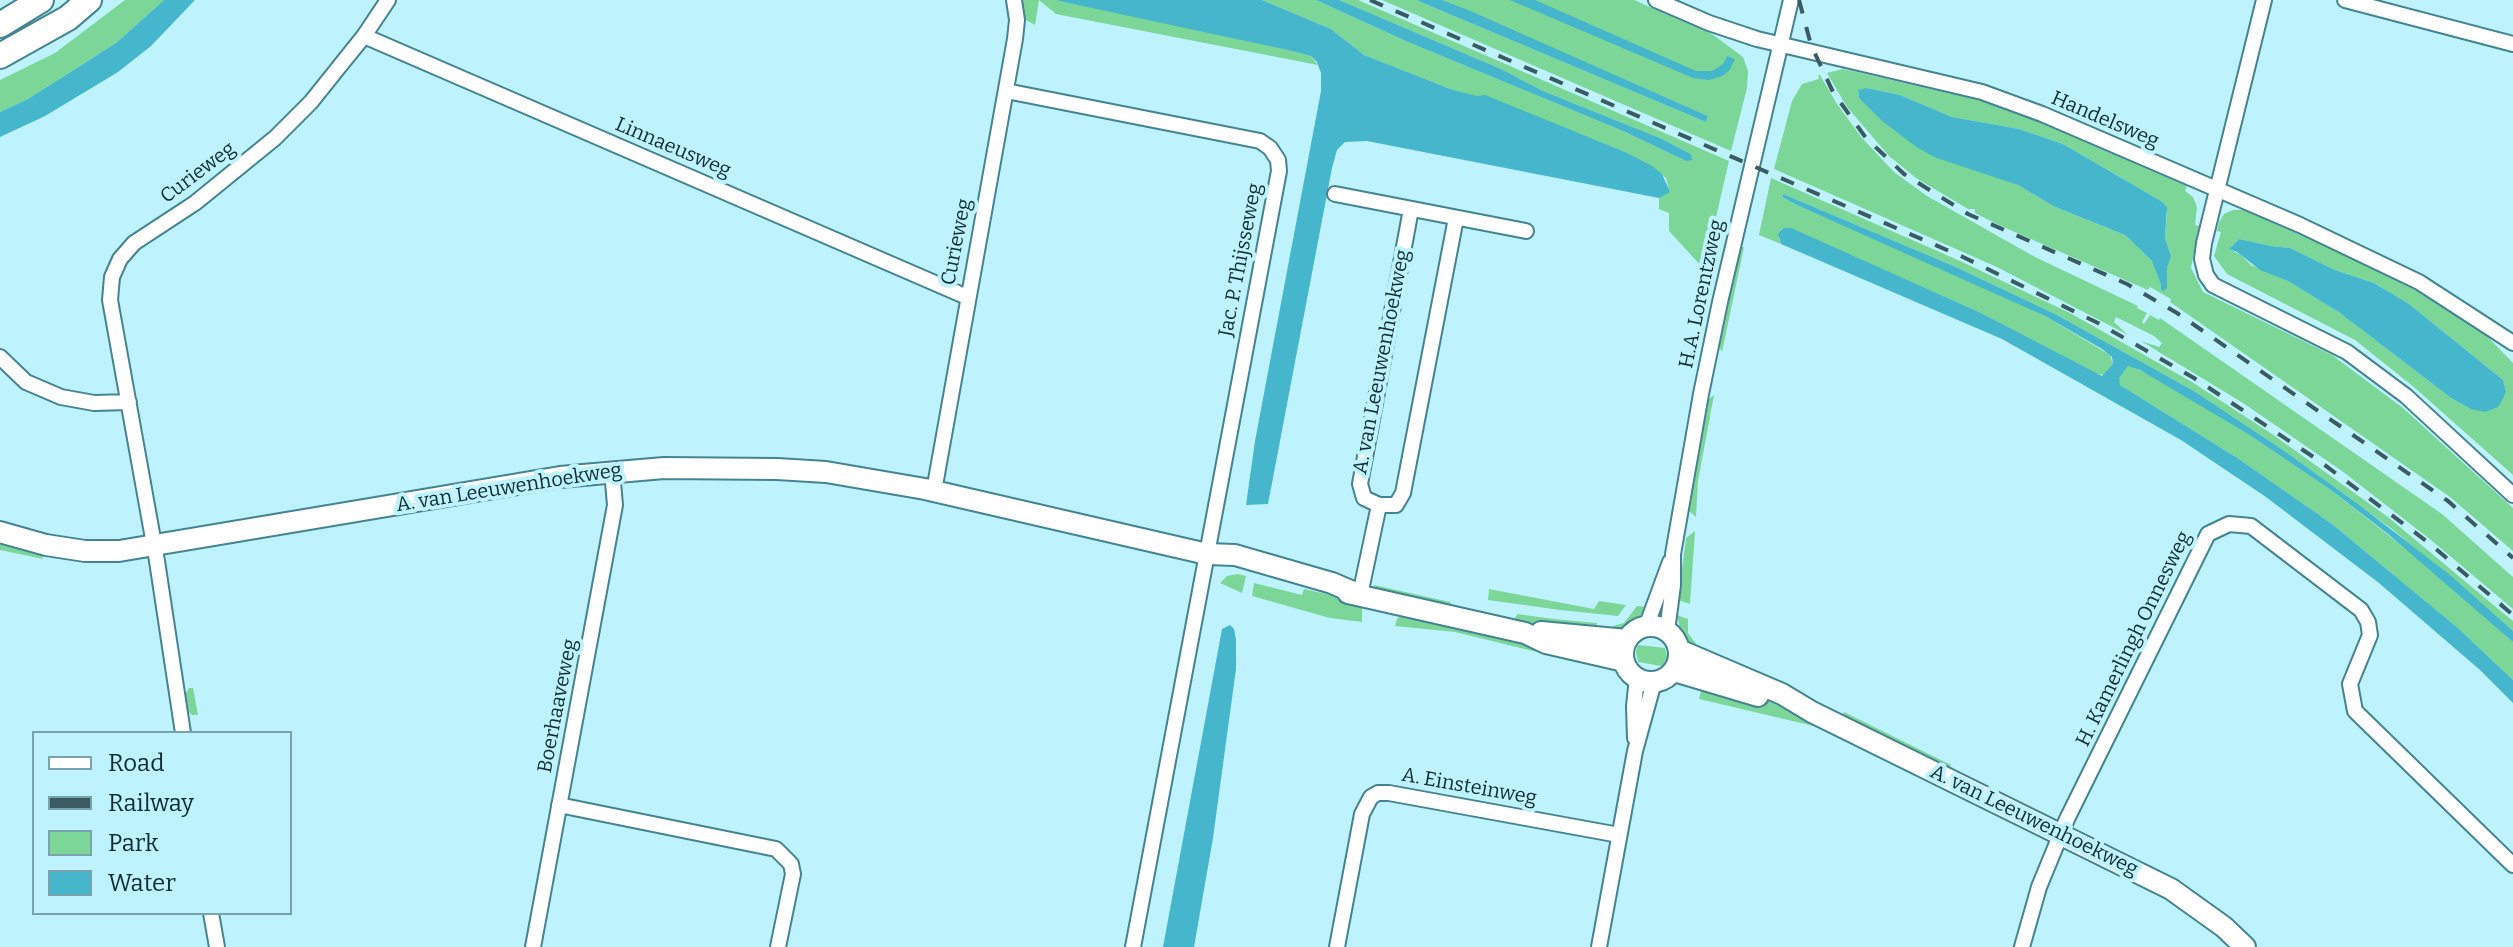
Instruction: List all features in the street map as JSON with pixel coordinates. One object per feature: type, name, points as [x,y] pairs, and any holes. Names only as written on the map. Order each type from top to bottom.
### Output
[{"type":"main road","points":[[0,25],[41,0]]},
{"type":"main road","points":[[0,56],[68,18],[89,0]]},
{"type":"street","name":"Curieweg","points":[[183,731],[110,300],[112,277],[120,259],[134,243],[195,203],[275,138],[311,102],[364,36],[388,0]]},
{"type":"street","name":"Curieweg","points":[[934,491],[1006,91],[1017,20],[1014,0]]},
{"type":"street","name":"Handelsweg","points":[[1656,0],[1709,23],[1780,45],[1865,62],[2001,98],[2300,225],[2419,282],[2513,343]]},
{"type":"street","name":"H.A. Lorentzweg","points":[[1646,627],[1673,554],[1720,302],[1791,0]]},
{"type":"street","points":[[2264,0],[2202,259],[2206,275],[2213,285],[2347,352],[2406,396],[2513,495]]},
{"type":"street","points":[[2345,0],[2513,44]]},
{"type":"street","name":"Linnaeusweg","points":[[364,36],[967,297]]},
{"type":"street","name":"Jac. P. Thijsseweg","points":[[1006,91],[1260,141],[1270,148],[1278,160],[1279,171],[1207,554]]},
{"type":"street","points":[[1335,194],[1526,231]]},
{"type":"street","name":"A. van Leeuwenhoekweg","points":[[1379,505],[1364,498],[1360,484],[1411,209]]},
{"type":"street","points":[[1360,595],[1379,505],[1396,505],[1403,493],[1456,218]]},
{"type":"street","points":[[0,357],[26,382],[61,397],[94,403],[129,402]]},
{"type":"street","name":"A. van Leeuwenhoekweg","points":[[0,532],[46,545],[85,551],[154,547],[560,477],[612,471],[715,467],[826,472],[934,491],[1207,554],[1255,559],[1360,595],[1525,633],[1546,643],[1624,661]]},
{"type":"street","name":"Boerhaaveweg","points":[[533,947],[615,505],[612,471]]},
{"type":"street","name":"H. Kamerlingh Onnesweg","points":[[2022,947],[2039,887],[2060,834],[2208,534],[2229,524],[2251,526],[2361,610],[2368,622],[2370,635],[2350,684],[2355,711],[2513,865]]},
{"type":"street","points":[[1133,947],[1207,554]]},
{"type":"street","name":"H.A. Lorentzweg","points":[[1667,631],[1673,585],[1673,554]]},
{"type":"street","points":[[1657,627],[1667,631],[1675,639],[1679,650],[1679,661],[1674,671],[1665,679],[1646,680],[1628,671],[1624,661],[1627,640],[1635,631],[1657,627]]},
{"type":"street","name":"A. van Leeuwenhoekweg","points":[[1525,633],[1548,631],[1627,640]]},
{"type":"street","name":"A. van Leeuwenhoekweg","points":[[1679,650],[1782,694],[1812,712],[2171,889],[2214,919],[2245,947]]},
{"type":"street","name":"A. van Leeuwenhoekweg","points":[[1674,671],[1812,712]]},
{"type":"street","points":[[1599,947],[1635,751],[1634,706],[1646,680]]},
{"type":"street","name":"A. Einsteinweg","points":[[1337,947],[1362,814],[1371,797],[1378,793],[1619,835]]},
{"type":"street","points":[[559,805],[776,849],[791,864],[793,874],[778,947]]},
{"type":"street","points":[[211,915],[217,947]]},
{"type":"green space","points":[[125,0],[164,0],[116,43],[28,99],[0,112],[0,80],[55,53]]},
{"type":"green space","points":[[1022,0],[1039,0],[1035,25],[1024,19]]},
{"type":"green space","points":[[1039,0],[1055,0],[1292,51],[1311,56],[1318,65],[1056,14]]},
{"type":"green space","points":[[1262,0],[1316,0],[1686,161],[1691,154],[1339,0],[1358,0],[1729,161],[1704,269],[1669,231],[1669,213],[1659,209],[1659,198],[1669,191],[1666,178],[1625,152],[1364,55],[1331,29]]},
{"type":"green space","points":[[1382,0],[1416,0],[1706,122],[1708,116],[1442,0],[1634,0],[1712,34],[1743,57],[1748,71],[1747,88],[1731,151]]},
{"type":"green space","points":[[1843,69],[1987,102],[2187,186],[2185,191],[2193,197],[2197,207],[2195,225],[2199,226],[2191,268],[2203,292],[2332,355],[2403,408],[2513,508],[2513,551],[2450,497],[2170,302],[2171,299],[2150,287],[2148,290],[2001,226],[1916,178],[1889,156],[1847,107],[1827,73]],"holes":[[[1867,88],[1900,95],[1952,117],[2019,129],[2063,144],[2161,201],[2167,212],[2165,238],[2171,256],[2167,263],[2166,289],[2164,291],[2155,264],[2125,235],[2053,206],[2018,185],[1924,151],[1859,98],[1858,92]]]},
{"type":"green space","points":[[1818,75],[1862,138],[1894,172],[1927,196],[2035,257],[2138,306],[2147,313],[2142,322],[2144,324],[2150,315],[2160,318],[2442,514],[2513,577],[2513,609],[2342,471],[2243,403],[2141,341],[2159,347],[2162,343],[2154,336],[2116,317],[2114,322],[2128,335],[1997,267],[1774,169],[1792,101],[1802,84],[1819,79]]},
{"type":"green space","points":[[1771,178],[2070,313],[2192,382],[2272,434],[2388,517],[2513,621],[2513,631],[2392,529],[2286,452],[2194,391],[2057,315],[1956,267],[1783,194],[1782,197],[1797,205],[2045,316],[2110,355],[2113,364],[2105,375],[2097,374],[1981,313],[1791,229],[1782,228],[1781,244],[1759,235]]},
{"type":"green space","points":[[2244,210],[2348,256],[2417,291],[2482,331],[2513,363],[2513,475],[2415,388],[2355,340],[2227,274],[2214,256],[2221,232],[2217,231],[2219,222],[2224,214]],"holes":[[[2239,239],[2290,248],[2335,270],[2374,283],[2409,304],[2503,380],[2504,397],[2471,409],[2451,398],[2340,313],[2288,281],[2251,265],[2229,249]]]},
{"type":"green space","points":[[1741,247],[1744,247],[1722,352],[1719,346]]},
{"type":"green space","points":[[2128,365],[2152,376],[2248,434],[2331,490],[2430,568],[2513,642],[2513,680],[2458,628],[2332,524],[2239,459],[2120,385],[2118,378]]},
{"type":"green space","points":[[1714,395],[1698,481],[1696,517],[1689,511],[1709,399]]},
{"type":"green space","points":[[1695,531],[1690,604],[1678,600],[1686,538]]},
{"type":"green space","points":[[0,539],[41,554],[43,559],[0,550]]},
{"type":"green space","points":[[1227,576],[1246,576],[1242,593],[1220,583]]},
{"type":"green space","points":[[1254,583],[1302,595],[1304,589],[1353,600],[1362,607],[1362,622],[1330,618],[1252,596]]},
{"type":"green space","points":[[1374,585],[1451,603],[1448,605],[1376,590]]},
{"type":"green space","points":[[1489,589],[1594,609],[1599,601],[1626,605],[1618,616],[1560,610],[1488,600]]},
{"type":"green space","points":[[1637,606],[1646,607],[1637,620],[1622,629],[1611,630],[1613,626],[1624,623]]},
{"type":"green space","points":[[1404,614],[1591,657],[1590,665],[1455,632],[1395,626],[1397,619]]},
{"type":"green space","points":[[1517,614],[1597,623],[1595,631],[1521,624],[1522,620],[1515,619]]},
{"type":"green space","points":[[1677,615],[1688,619],[1688,633],[1699,648],[1686,643]]},
{"type":"green space","points":[[1638,645],[1665,648],[1667,657],[1664,664],[1638,662]]},
{"type":"green space","points":[[1703,683],[1773,703],[1837,735],[1818,727],[1699,699]]},
{"type":"green space","points":[[189,688],[193,688],[198,715],[188,711],[185,695]]},
{"type":"green space","points":[[1844,712],[1951,765],[1949,769],[1842,717]]},
{"type":"water","points":[[164,0],[195,0],[151,46],[118,72],[45,116],[0,137],[0,112],[28,99],[116,43]]},
{"type":"water","points":[[1055,0],[1262,0],[1331,29],[1364,55],[1453,90],[1485,95],[1625,152],[1662,174],[1670,192],[1659,198],[1367,141],[1345,142],[1337,150],[1332,168],[1268,504],[1246,505],[1255,441],[1321,91],[1321,73],[1317,62],[1311,56],[1292,51]]},
{"type":"water","points":[[1316,0],[1339,0],[1351,5],[1501,69],[1543,91],[1660,138],[1691,154],[1692,160],[1686,161]]},
{"type":"water","points":[[1416,0],[1442,0],[1468,10],[1708,116],[1706,122]]},
{"type":"water","points":[[1510,0],[1535,0],[1696,71],[1712,71],[1723,64],[1727,56],[1735,59],[1729,71],[1722,76],[1709,80],[1693,78]]},
{"type":"water","points":[[1867,88],[1900,95],[1952,117],[2019,129],[2063,144],[2161,201],[2167,207],[2165,238],[2171,256],[2167,267],[2167,288],[2161,290],[2152,261],[2125,235],[2053,206],[2018,185],[1934,157],[1915,146],[1859,98],[1858,90]]},
{"type":"water","points":[[1783,194],[1956,267],[2057,315],[2194,391],[2286,452],[2450,575],[2513,631],[2513,642],[2388,534],[2331,490],[2248,434],[2140,370],[2128,366],[2119,378],[2120,385],[2239,459],[2332,524],[2458,628],[2513,680],[2513,703],[2480,670],[2379,583],[2266,497],[2181,440],[2002,339],[1781,244],[1778,234],[1783,228],[1791,228],[1981,313],[2102,376],[2113,364],[2112,357],[2102,349],[2045,316],[1797,205],[1782,197]]},
{"type":"water","points":[[2239,239],[2290,248],[2335,270],[2374,283],[2409,304],[2503,380],[2506,391],[2498,407],[2485,412],[2471,409],[2451,398],[2340,313],[2288,281],[2260,270],[2229,249]]},
{"type":"water","points":[[1230,625],[1236,640],[1236,669],[1213,838],[1194,947],[1163,947],[1222,629]]},
{"type":"railway","points":[[1370,0],[1963,257],[2098,323],[2194,378],[2318,460],[2429,543],[2513,615]]},
{"type":"railway","points":[[1799,0],[1811,45],[1833,92],[1866,138],[1904,174],[1968,214],[2127,284],[2177,313],[2448,501],[2513,558]]}]
